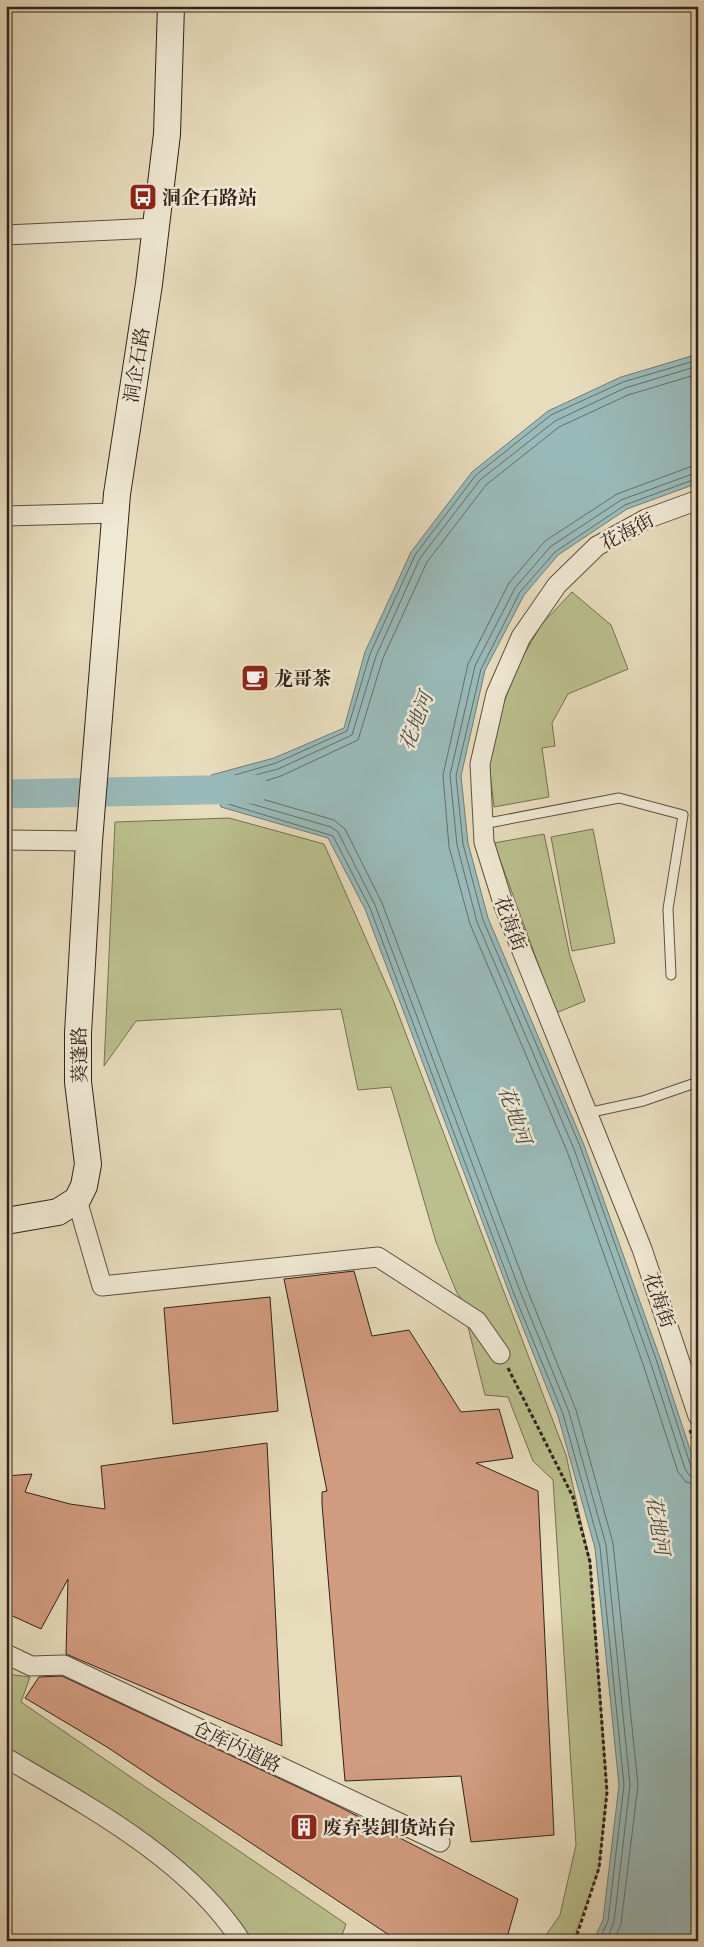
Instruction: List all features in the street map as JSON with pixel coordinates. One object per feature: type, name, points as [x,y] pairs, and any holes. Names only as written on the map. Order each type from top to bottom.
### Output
[{"type":"street","name":"洞企石路","points":[[98,723],[116,513],[156,228],[167,134],[171,6]]},
{"type":"street","points":[[6,235],[156,228]]},
{"type":"street","name":"花海街","points":[[694,1421],[642,1249],[504,906],[484,842],[480,764],[496,694],[521,637],[557,585],[597,546],[646,519],[698,500]]},
{"type":"street","points":[[6,516],[116,513]]},
{"type":"street","name":"葵蓬路","points":[[76,1200],[84,1186],[88,1164],[78,1082],[78,1034],[89,837],[98,723]]},
{"type":"street","points":[[6,840],[89,837]]},
{"type":"street","points":[[6,1220],[58,1212],[76,1200],[102,1286],[378,1257],[476,1321],[500,1354]]},
{"type":"street","name":"仓库内道路","points":[[6,1654],[31,1666],[64,1665],[440,1842]]},
{"type":"street","points":[[6,1758],[93,1809],[172,1865],[232,1937]]},
{"type":"lane","points":[[483,824],[619,798],[683,815],[668,909],[671,975]]},
{"type":"lane","points":[[587,1113],[643,1101],[698,1082]]},
{"type":"path","points":[[500,1354],[574,1497],[590,1562],[607,1792],[599,1868],[575,1941]]},
{"type":"path","points":[[694,1421],[698,1453]]},
{"type":"green space","points":[[572,592],[611,625],[628,669],[568,694],[552,723],[555,746],[542,748],[549,797],[494,807],[489,763],[504,702],[518,665],[541,625]]},
{"type":"green space","points":[[229,818],[324,844],[393,1000],[566,1455],[590,1562],[607,1789],[599,1868],[573,1941],[542,1941],[560,1915],[576,1845],[553,1480],[533,1461],[508,1397],[485,1395],[468,1327],[499,1352],[457,1293],[436,1242],[391,1087],[358,1090],[341,1009],[136,1021],[104,1066],[115,822]]},
{"type":"green space","points":[[593,829],[615,943],[572,951],[551,837]]},
{"type":"green space","points":[[544,834],[570,956],[585,1001],[556,1013],[494,843]]},
{"type":"green space","points":[[6,1674],[30,1677],[21,1702],[346,1924],[340,1941],[246,1941],[167,1850],[6,1746]]},
{"type":"water","name":"花地河","points":[[698,354],[698,483],[627,509],[558,555],[524,595],[485,670],[461,776],[468,843],[488,918],[584,1145],[660,1358],[698,1474],[698,1941],[593,1941],[603,1920],[619,1785],[595,1548],[558,1416],[510,1295],[365,909],[328,838],[221,807],[211,775],[274,758],[344,728],[365,652],[411,552],[472,472],[548,411],[621,377]]},
{"type":"building","points":[[354,1271],[372,1336],[409,1330],[461,1412],[499,1409],[513,1458],[476,1463],[538,1491],[554,1835],[471,1842],[461,1776],[345,1781],[322,1504],[322,1492],[327,1491],[284,1279]]},
{"type":"building","points":[[270,1297],[278,1411],[173,1424],[164,1308]]},
{"type":"building","points":[[267,1443],[282,1746],[66,1654],[68,1579],[41,1629],[6,1613],[6,1476],[32,1474],[25,1492],[70,1504],[105,1509],[101,1466]]},
{"type":"building","name":"废弃装卸货站台","points":[[62,1676],[340,1807],[518,1899],[506,1941],[398,1941],[107,1747],[25,1698],[39,1677]]},
{"type":"waterway","points":[[6,794],[254,789]]},
{"type":"place","name":"洞企石路站","points":[[143,197]]},
{"type":"place","name":"龙哥茶","points":[[255,678]]},
{"type":"place","name":"废弃装卸货站台","points":[[304,1827]]}]
